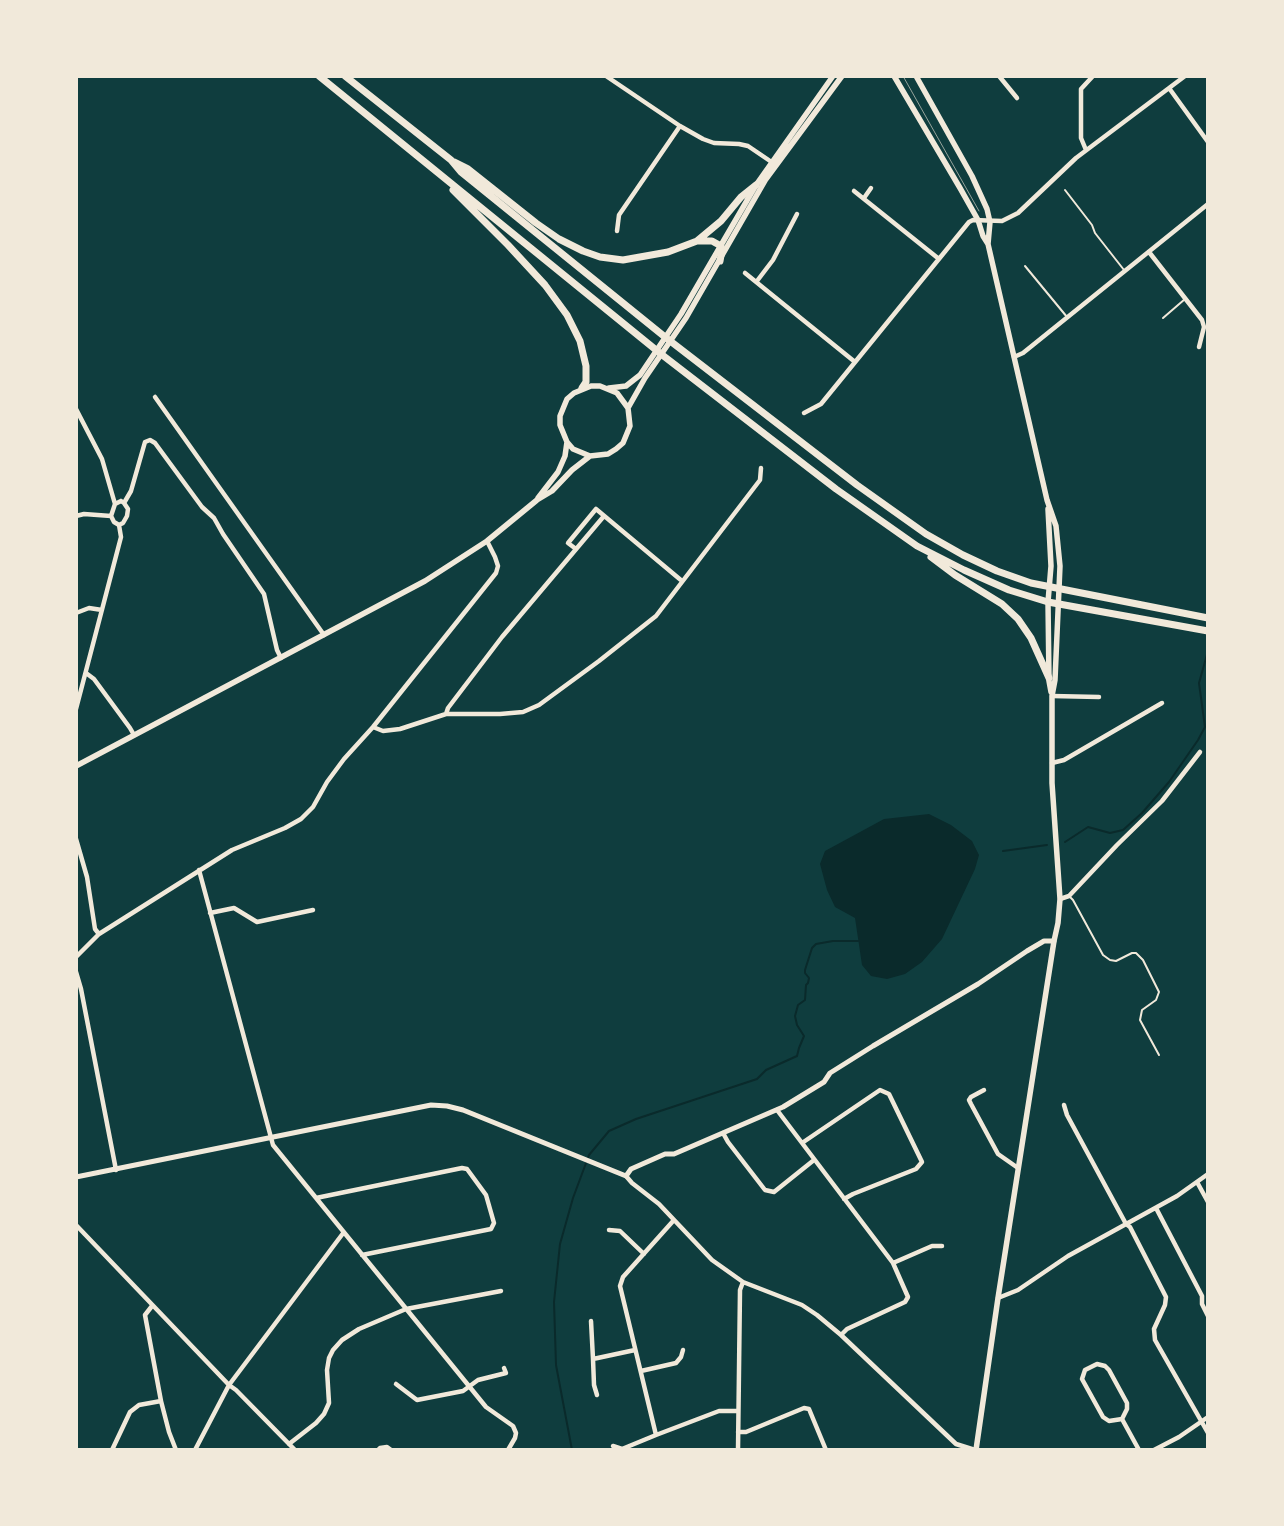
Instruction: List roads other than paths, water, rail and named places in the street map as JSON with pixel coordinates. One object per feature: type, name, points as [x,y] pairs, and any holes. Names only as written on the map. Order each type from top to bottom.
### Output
[{"type":"highway","points":[[319,76],[661,354],[836,488],[955,575],[1012,612],[1028,632],[1049,678]]},
{"type":"highway","points":[[345,76],[666,338],[887,508],[926,534],[963,555],[997,571],[1031,583],[1208,618]]},
{"type":"highway","points":[[450,160],[468,169],[559,239],[583,251],[600,257],[623,260],[668,252],[697,241],[712,240],[721,246],[720,261]]},
{"type":"highway","points":[[440,175],[463,201],[508,245],[559,303],[580,341],[586,366],[586,382],[582,388]]},
{"type":"highway","points":[[697,241],[721,221],[741,197],[756,184]]},
{"type":"highway","points":[[917,546],[1009,590],[1058,605],[1208,631]]},
{"type":"main road","points":[[628,408],[643,376],[720,261],[774,164],[833,76]]},
{"type":"main road","points":[[683,316],[756,184],[774,164],[842,76]]},
{"type":"main road","points":[[894,76],[978,220],[983,236],[988,244]]},
{"type":"main road","points":[[916,76],[972,176],[987,209],[990,222],[988,244],[1059,545],[1055,680],[1052,696]]},
{"type":"main road","points":[[609,388],[624,400],[628,408],[630,426],[623,443],[608,454],[590,456],[581,454],[567,442],[562,434],[560,416],[567,399],[582,388],[591,386],[609,388],[626,386],[643,376]]},
{"type":"main road","points":[[537,500],[558,472],[566,456],[567,442]]},
{"type":"main road","points":[[76,766],[424,581],[487,541],[537,500],[552,491],[572,470],[590,456]]},
{"type":"main road","points":[[976,1450],[1018,1168],[1058,923],[1060,899],[1052,783],[1052,696],[1049,678],[1048,602],[1051,566],[1047,500]]},
{"type":"street","points":[[606,76],[680,126],[703,139],[714,143],[748,146],[774,164]]},
{"type":"street","points":[[999,76],[1017,98]]},
{"type":"street","points":[[1086,150],[1081,138],[1081,89],[1092,76]]},
{"type":"street","points":[[804,413],[821,404],[965,226],[973,220],[990,222],[1008,219],[1086,150],[1185,76]]},
{"type":"street","points":[[1169,88],[1208,142]]},
{"type":"street","points":[[617,231],[619,215],[680,126]]},
{"type":"street","points":[[864,198],[871,188]]},
{"type":"street","points":[[854,191],[939,259]]},
{"type":"street","points":[[1014,356],[1023,353],[1208,204]]},
{"type":"street","points":[[756,281],[774,260],[798,214]]},
{"type":"street","points":[[1149,252],[1202,320],[1204,327],[1199,347]]},
{"type":"street","points":[[745,273],[855,362]]},
{"type":"street","points":[[155,397],[324,635]]},
{"type":"street","points":[[76,408],[102,459],[115,504],[111,516],[118,526],[121,537],[76,708]]},
{"type":"street","points":[[124,503],[131,491],[145,442],[150,440],[155,443],[202,507],[214,518],[264,594],[277,650],[281,658]]},
{"type":"street","points":[[373,727],[383,730],[400,729],[446,714],[524,712],[539,705],[656,616],[760,480],[761,468]]},
{"type":"street","points":[[115,504],[121,501],[128,509],[123,523],[118,526]]},
{"type":"street","points":[[576,549],[568,543],[596,509],[682,581]]},
{"type":"street","points":[[76,516],[84,514],[111,516]]},
{"type":"street","points":[[446,714],[448,708],[502,637],[604,516]]},
{"type":"street","points":[[76,956],[98,934],[199,870],[232,850],[285,828],[301,819],[313,807],[341,762],[373,727],[496,572],[498,566],[487,541]]},
{"type":"street","points":[[76,613],[89,608],[102,610]]},
{"type":"street","points":[[86,673],[94,679],[134,736]]},
{"type":"street","points":[[1052,696],[1099,697]]},
{"type":"street","points":[[1052,763],[1064,760],[1162,703]]},
{"type":"street","points":[[1060,899],[1069,896],[1162,801],[1200,752]]},
{"type":"street","points":[[76,839],[87,877],[95,929],[98,934]]},
{"type":"street","points":[[199,870],[273,1145],[486,1407],[513,1426],[516,1433],[515,1438],[508,1450]]},
{"type":"street","points":[[210,913],[234,908],[257,922],[313,910]]},
{"type":"street","points":[[626,1176],[631,1169],[665,1154],[674,1154],[778,1110],[824,1082],[830,1073],[978,984],[1027,951],[1044,941],[1054,941]]},
{"type":"street","points":[[76,972],[81,989],[116,1170]]},
{"type":"street","points":[[802,1143],[880,1090],[889,1094],[922,1162],[916,1169],[844,1199]]},
{"type":"street","points":[[984,1090],[969,1098],[971,1104],[998,1154],[1018,1168]]},
{"type":"street","points":[[76,1177],[431,1105],[463,1110],[626,1176],[659,1204],[712,1260],[743,1282],[802,1305],[817,1315],[841,1335],[956,1444],[976,1450]]},
{"type":"street","points":[[1064,1106],[1067,1115],[1126,1224],[1130,1227],[1166,1297],[1165,1306],[1154,1329],[1155,1340],[1208,1433]]},
{"type":"street","points":[[778,1110],[814,1160],[894,1262],[908,1297],[905,1302],[847,1329],[841,1335]]},
{"type":"street","points":[[723,1133],[765,1190],[774,1192],[814,1160]]},
{"type":"street","points":[[316,1198],[462,1168],[467,1169],[486,1195],[494,1223],[491,1229],[362,1255]]},
{"type":"street","points":[[998,1298],[1018,1290],[1068,1256],[1177,1196],[1208,1174]]},
{"type":"street","points":[[1197,1182],[1208,1202]]},
{"type":"street","points":[[1156,1208],[1202,1296],[1202,1304],[1208,1316]]},
{"type":"street","points":[[656,1435],[620,1286],[623,1277],[674,1220]]},
{"type":"street","points":[[76,1226],[229,1385],[295,1450]]},
{"type":"street","points":[[609,1230],[620,1232],[644,1254]]},
{"type":"street","points":[[195,1450],[229,1385],[344,1232]]},
{"type":"street","points":[[894,1262],[932,1246],[942,1246]]},
{"type":"street","points":[[738,1450],[740,1290],[743,1282]]},
{"type":"street","points":[[289,1444],[316,1423],[324,1414],[329,1403],[327,1370],[329,1358],[342,1340],[359,1329],[406,1309],[501,1291]]},
{"type":"street","points":[[152,1306],[145,1315],[161,1401],[176,1450]]},
{"type":"street","points":[[591,1322],[594,1385],[597,1395]]},
{"type":"street","points":[[593,1359],[635,1350]]},
{"type":"street","points":[[641,1372],[676,1362],[681,1357],[683,1350]]},
{"type":"street","points":[[1097,1364],[1105,1366],[1109,1370],[1127,1402],[1127,1409],[1122,1419],[1109,1420],[1103,1417],[1082,1379],[1085,1370],[1097,1364]]},
{"type":"street","points":[[396,1384],[417,1400],[462,1391],[478,1380],[506,1373],[504,1368]]},
{"type":"street","points":[[112,1450],[130,1412],[139,1405],[161,1401]]},
{"type":"street","points":[[738,1432],[746,1432],[804,1408],[809,1409],[826,1450]]},
{"type":"street","points":[[613,1446],[622,1449],[719,1411],[738,1411]]},
{"type":"street","points":[[1154,1450],[1179,1437],[1208,1417]]},
{"type":"street","points":[[1122,1419],[1139,1450]]},
{"type":"street","points":[[378,1450],[387,1447],[391,1450]]},
{"type":"lane","points":[[1064,190],[1092,225],[1095,234],[1124,270]]},
{"type":"lane","points":[[1025,266],[1067,318]]},
{"type":"lane","points":[[1163,318],[1186,300]]},
{"type":"lane","points":[[1069,896],[1104,955],[1110,960],[1116,961],[1136,953],[1143,960],[1159,992],[1156,1000],[1142,1010],[1140,1020],[1159,1055]]},
{"type":"water","points":[[929,814],[951,825],[972,841],[979,855],[975,869],[942,939],[922,962],[905,974],[887,979],[871,976],[862,965],[855,918],[835,907],[827,890],[820,864],[825,851],[884,819]]},
{"type":"waterway","points":[[1065,842],[1088,827],[1110,833],[1123,830],[1142,813],[1169,782],[1205,727],[1199,683],[1208,651]]},
{"type":"waterway","points":[[1003,851],[1047,845]]},
{"type":"waterway","points":[[572,1450],[556,1365],[554,1302],[560,1244],[573,1198],[589,1155],[609,1131],[636,1119],[757,1079],[766,1070],[797,1056],[804,1036],[797,1025],[795,1016],[798,1005],[805,1000],[806,985],[809,978],[805,970],[812,948],[816,944],[833,941],[858,941]]},
{"type":"tram line","points":[[903,76],[979,211]]}]
